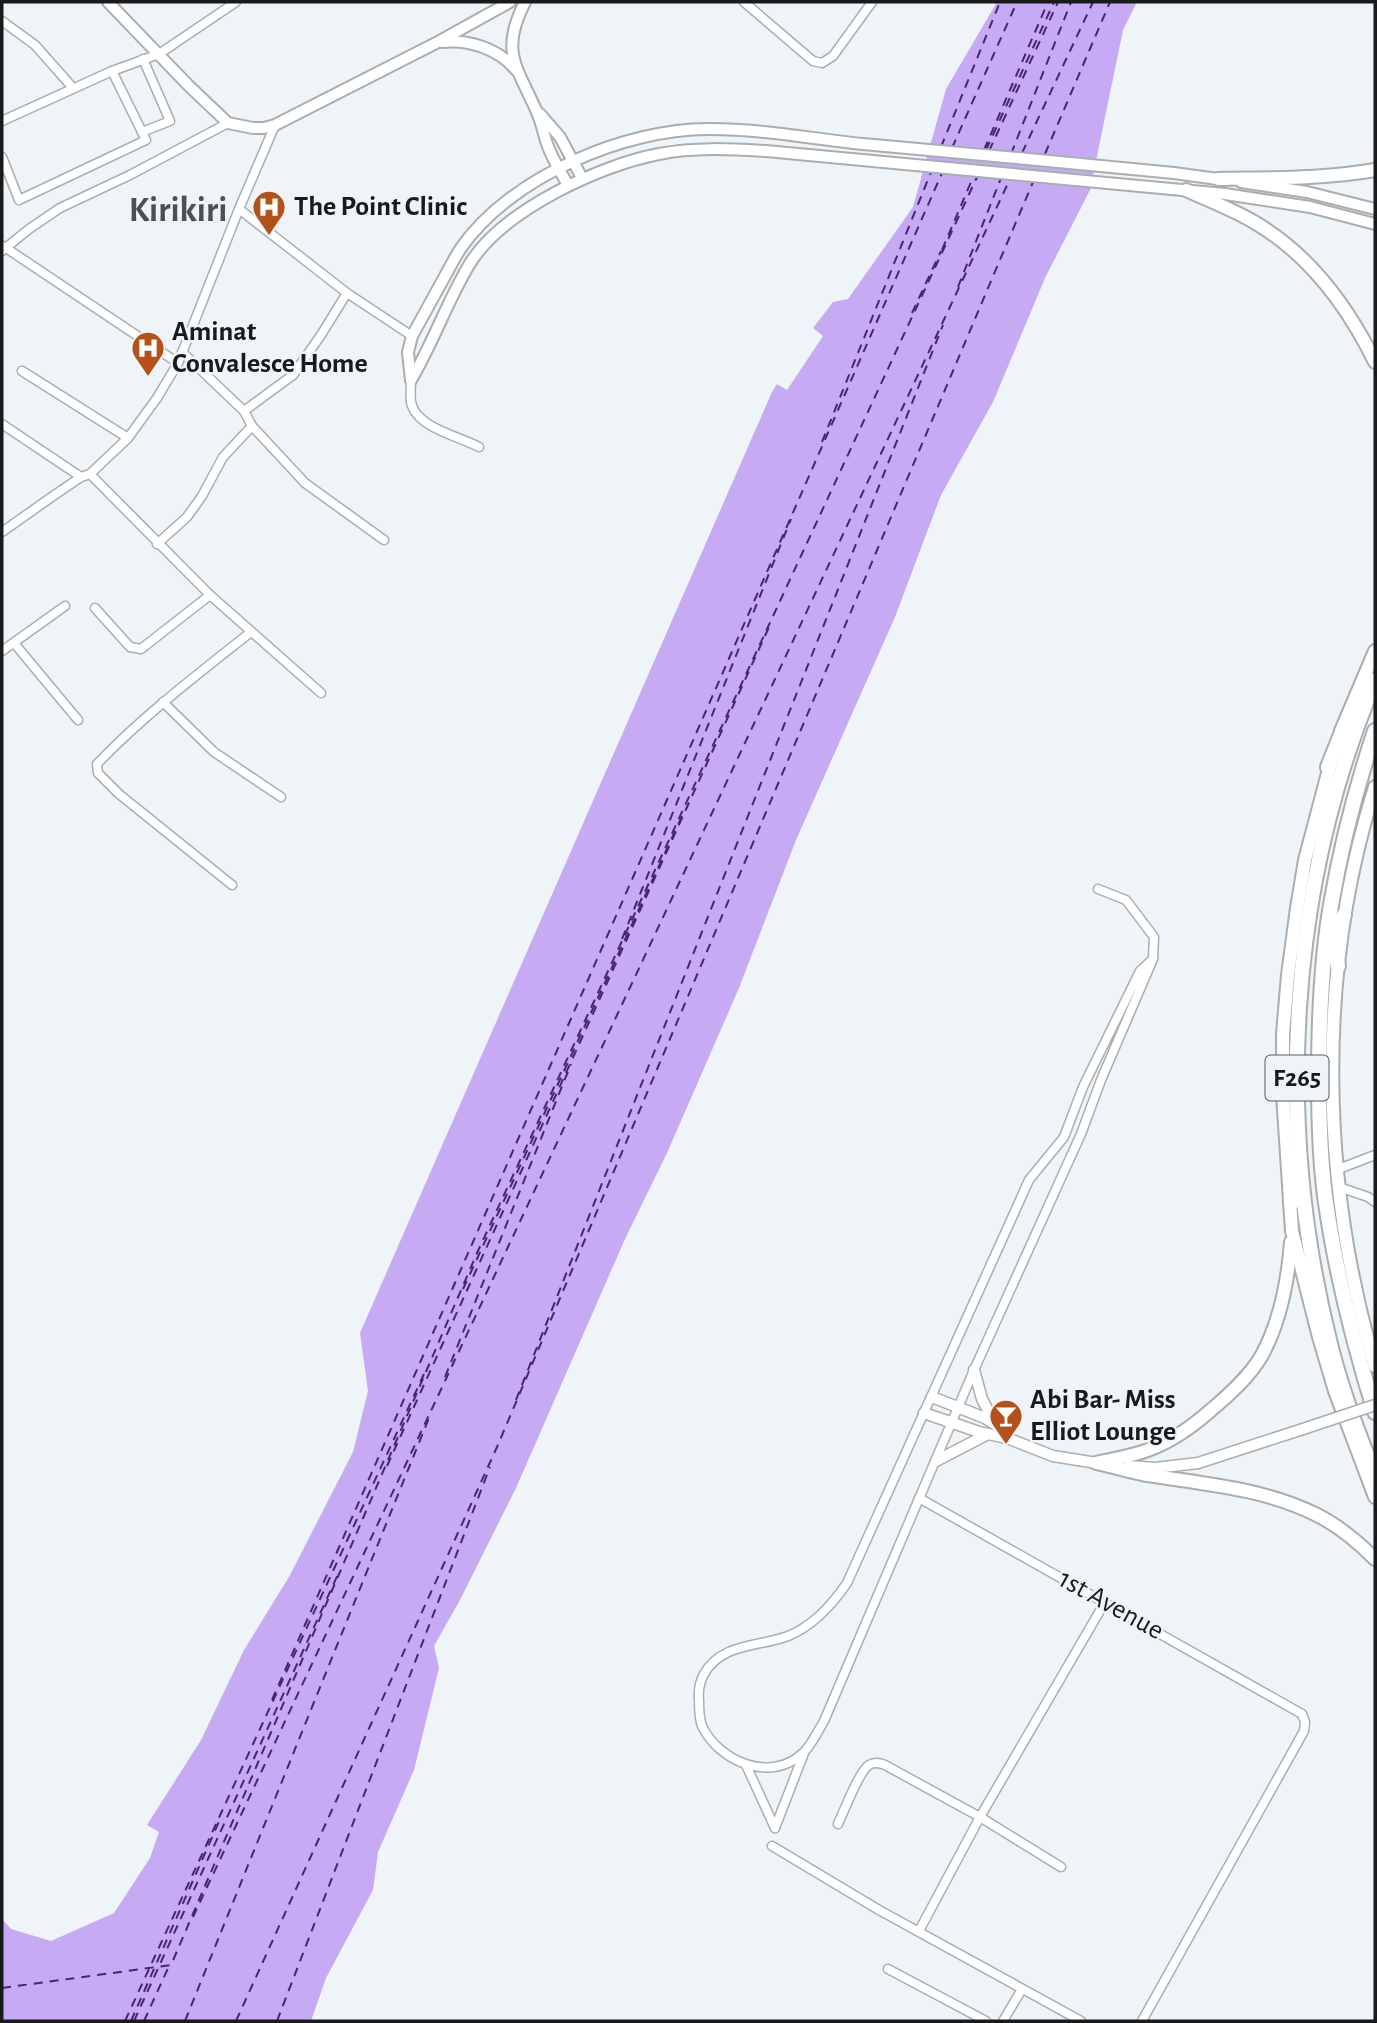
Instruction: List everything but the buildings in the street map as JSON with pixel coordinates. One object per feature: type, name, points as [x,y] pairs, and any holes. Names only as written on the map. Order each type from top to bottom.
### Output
[{"type":"highway","name":"F265","points":[[1375,680],[1355,711],[1334,769],[1319,857],[1305,945],[1297,1044],[1294,1158],[1297,1203],[1329,1342],[1375,1475]]},
{"type":"highway","points":[[1334,769],[1342,732],[1355,711]]},
{"type":"highway","name":"F265","points":[[1375,731],[1358,783],[1330,906],[1331,963],[1319,1034],[1320,1135],[1325,1194],[1350,1326],[1375,1412]]},
{"type":"highway","points":[[1330,906],[1333,936],[1331,963]]},
{"type":"highway","points":[[1333,936],[1345,915]]},
{"type":"highway","points":[[1294,1158],[1292,1177],[1297,1203]]},
{"type":"main road","points":[[108,2],[228,123],[253,128],[275,125],[510,2]]},
{"type":"main road","points":[[525,2],[516,22],[513,61],[538,112],[547,144],[568,186]]},
{"type":"main road","points":[[436,43],[449,41],[475,44],[509,62],[517,72]]},
{"type":"main road","points":[[538,112],[552,127],[582,178]]},
{"type":"main road","points":[[411,380],[408,352],[412,336],[461,247],[484,222],[543,177],[574,162],[629,140],[683,130],[710,128],[760,131],[830,141],[1174,173],[1307,192],[1375,209]]},
{"type":"main road","points":[[411,380],[424,359],[470,263],[491,239],[540,201],[582,178],[659,154],[725,149],[766,151],[1179,189],[1285,203],[1375,224]]},
{"type":"main road","points":[[1218,179],[1301,178],[1375,170]]},
{"type":"main road","points":[[1179,189],[1252,221],[1297,253],[1335,295],[1350,316],[1375,362]]},
{"type":"main road","points":[[1355,711],[1375,650]]},
{"type":"main road","points":[[1375,787],[1331,963],[1336,1170],[1354,1283],[1375,1366]]},
{"type":"main road","points":[[1096,1463],[1147,1450],[1173,1439],[1210,1412],[1247,1375],[1262,1355],[1279,1312],[1289,1276],[1297,1203]]},
{"type":"main road","points":[[1292,1231],[1335,1391],[1375,1497]]},
{"type":"main road","points":[[1096,1463],[1253,1491],[1287,1501],[1318,1515],[1352,1537],[1375,1559]]},
{"type":"street","points":[[2,121],[112,71],[159,54],[236,2]]},
{"type":"street","points":[[744,2],[813,61],[822,64],[833,56],[873,2]]},
{"type":"street","points":[[2,21],[34,45],[73,88]]},
{"type":"street","points":[[142,132],[170,121],[143,59]]},
{"type":"street","points":[[2,157],[19,200],[146,140],[112,71]]},
{"type":"street","points":[[178,363],[3,248],[60,208],[130,175],[228,123]]},
{"type":"street","points":[[2,533],[85,476],[128,439],[157,398],[178,363],[275,125]]},
{"type":"street","points":[[239,209],[347,292],[412,336]]},
{"type":"street","points":[[244,411],[293,374],[347,292]]},
{"type":"street","points":[[182,352],[244,411],[253,426],[305,483],[384,540]]},
{"type":"street","points":[[22,371],[128,439]]},
{"type":"street","points":[[411,380],[411,404],[422,421],[479,447]]},
{"type":"street","points":[[2,424],[85,476],[210,595],[321,693]]},
{"type":"street","points":[[157,544],[187,517],[223,457],[253,426]]},
{"type":"street","points":[[95,608],[130,647],[141,649],[210,595]]},
{"type":"street","points":[[2,651],[65,606]]},
{"type":"street","points":[[232,885],[119,794],[98,773],[97,764],[163,702],[251,632]]},
{"type":"street","points":[[14,643],[78,720]]},
{"type":"street","points":[[163,702],[214,752],[281,797]]},
{"type":"street","points":[[746,1765],[775,1828],[804,1752],[824,1721],[974,1370],[1081,1134],[1101,1080],[1148,974],[1153,959],[1154,937],[1126,900],[1098,889]]},
{"type":"street","points":[[804,1752],[779,1766],[757,1767],[732,1759],[713,1744],[701,1724],[698,1688],[704,1672],[730,1650],[788,1636],[810,1624],[835,1601],[847,1583],[1029,1180],[1064,1137],[1083,1087],[1140,971],[1153,959]]},
{"type":"street","points":[[1336,1170],[1375,1155]]},
{"type":"street","points":[[1339,1187],[1375,1202]]},
{"type":"street","points":[[974,1370],[992,1430]]},
{"type":"street","points":[[932,1397],[985,1418],[992,1430]]},
{"type":"street","points":[[924,1413],[952,1423],[992,1430],[1053,1456],[1155,1468],[1198,1463],[1375,1405]]},
{"type":"street","points":[[936,1461],[992,1430]]},
{"type":"street","name":"1st Avenue","points":[[919,1498],[1302,1714],[1304,1731],[1142,2021]]},
{"type":"street","points":[[919,1931],[980,1817],[1105,1602]]},
{"type":"street","points":[[838,1824],[867,1765],[877,1762],[980,1817],[1061,1867]]},
{"type":"street","points":[[772,1846],[879,1910],[1081,2021]]},
{"type":"street","points":[[888,1969],[986,2021]]},
{"type":"street","points":[[1003,2021],[1022,1989]]},
{"type":"shaded area","points":[[997,2],[1137,2],[1123,30],[1090,190],[1045,278],[993,402],[941,495],[895,617],[796,840],[739,988],[667,1153],[625,1239],[516,1488],[434,1646],[439,1668],[414,1770],[378,1852],[373,1890],[326,1978],[311,2021],[2,2021],[2,1919],[11,1929],[51,1941],[114,1913],[150,1858],[159,1832],[147,1825],[201,1740],[244,1650],[289,1577],[353,1452],[368,1391],[360,1333],[772,392],[777,384],[787,390],[823,336],[813,328],[833,302],[848,299],[913,207],[946,89]]},
{"type":"ferry route","points":[[941,147],[1000,2]]},
{"type":"ferry route","points":[[952,148],[1017,2]]},
{"type":"ferry route","points":[[984,150],[1048,2]]},
{"type":"ferry route","points":[[986,150],[1054,2]]},
{"type":"ferry route","points":[[989,151],[1058,2]]},
{"type":"ferry route","points":[[1011,154],[1071,2]]},
{"type":"ferry route","points":[[1022,153],[1093,2]]},
{"type":"ferry route","points":[[1045,154],[1110,2]]},
{"type":"ferry route","points":[[822,442],[931,172]]},
{"type":"ferry route","points":[[272,1700],[942,173]]},
{"type":"ferry route","points":[[942,250],[974,175]]},
{"type":"ferry route","points":[[2,1988],[171,1965],[477,1253],[978,175]]},
{"type":"ferry route","points":[[193,1917],[1011,177]]},
{"type":"ferry route","points":[[958,287],[1001,178]]},
{"type":"ferry route","points":[[236,2021],[497,1447],[1033,182]]},
{"type":"ferry route","points":[[912,313],[941,251]]},
{"type":"ferry route","points":[[516,1400],[943,325]]},
{"type":"ferry route","points":[[622,939],[791,519]]},
{"type":"ferry route","points":[[387,1466],[769,627]]},
{"type":"ferry route","points":[[463,1289],[684,812]]},
{"type":"ferry route","points":[[445,1377],[571,1064]]},
{"type":"ferry route","points":[[125,2021],[424,1374]]},
{"type":"ferry route","points":[[185,2021],[429,1418]]},
{"type":"ferry route","points":[[277,2021],[490,1467]]},
{"type":"ferry route","points":[[134,2021],[340,1570]]},
{"type":"ferry route","points":[[131,2021],[221,1817]]},
{"type":"ferry route","points":[[144,2021],[169,1966]]},
{"type":"place","name":"The Point Clinic","points":[[269,237]]},
{"type":"place","name":"Aminat Convalesce Home","points":[[148,378]]},
{"type":"place","name":"Abi Bar- Miss Elliot Lounge","points":[[1006,1446]]},
{"type":"district","name":"Kirikiri","points":[[178,210]]}]
